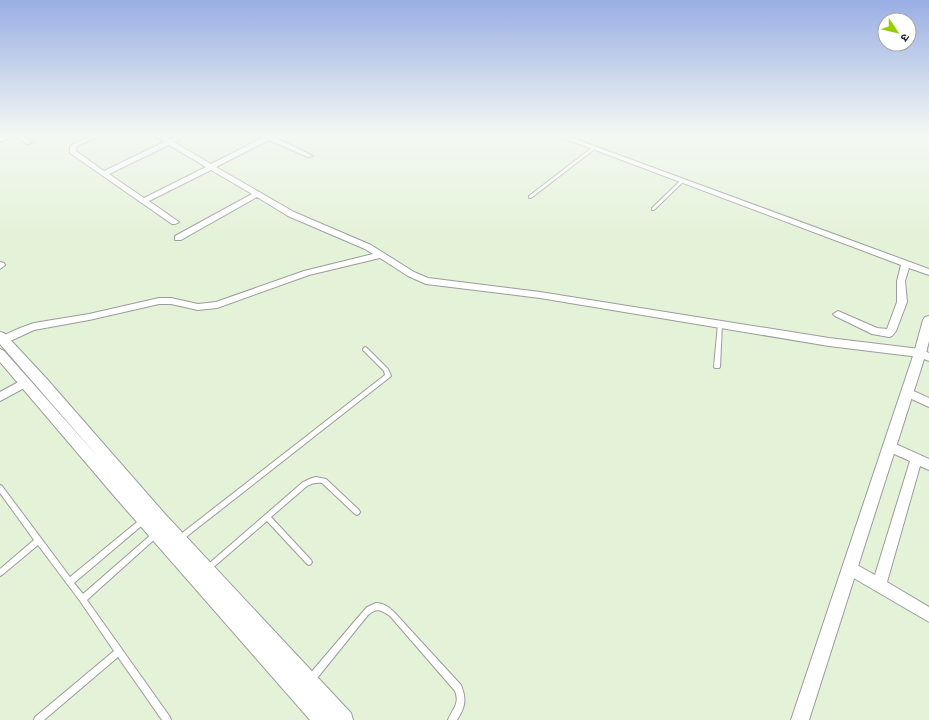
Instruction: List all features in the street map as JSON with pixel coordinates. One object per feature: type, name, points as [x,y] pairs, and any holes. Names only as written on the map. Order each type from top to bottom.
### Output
[{"type":"street","points":[[100,170],[175,222]]},
{"type":"street","points":[[105,173],[112,170]]},
{"type":"street","points":[[144,201],[205,170]]},
{"type":"street","points":[[218,170],[297,217],[356,242],[382,255],[411,274],[435,283],[540,295],[829,342],[924,355]]},
{"type":"street","points":[[652,170],[929,272]]},
{"type":"street","points":[[178,238],[257,194]]},
{"type":"street","points":[[1,343],[18,332],[38,325],[90,317],[159,301],[171,301],[198,307],[216,305],[307,273],[382,255]]},
{"type":"street","points":[[838,314],[875,331],[889,333],[902,302],[901,281],[906,264]]},
{"type":"street","points":[[800,720],[907,392],[924,355],[929,320]]},
{"type":"street","points":[[1,343],[24,383],[322,720]]},
{"type":"street","points":[[1,343],[42,382],[179,540],[344,720]]},
{"type":"street","points":[[0,397],[24,383]]},
{"type":"street","points":[[907,392],[929,403]]},
{"type":"street","points":[[889,446],[929,465]]},
{"type":"street","points":[[879,585],[916,458]]},
{"type":"street","points":[[850,568],[929,615]]},
{"type":"lane","points":[[530,197],[566,170]]},
{"type":"lane","points":[[653,208],[682,181]]},
{"type":"lane","points":[[717,367],[720,324]]},
{"type":"lane","points":[[179,540],[388,376],[386,370],[365,349]]},
{"type":"lane","points":[[206,570],[305,484],[317,479],[324,481],[357,512]]},
{"type":"lane","points":[[0,488],[40,540],[167,720]]},
{"type":"lane","points":[[267,517],[309,562]]},
{"type":"lane","points":[[70,582],[144,519]]},
{"type":"lane","points":[[82,599],[156,534]]},
{"type":"lane","points":[[0,573],[40,540]]},
{"type":"lane","points":[[309,682],[362,617],[375,606],[380,606],[392,614],[458,688],[462,696],[462,703],[452,720]]},
{"type":"lane","points":[[38,720],[118,652]]},
{"type":"shaded area","points":[[0,170],[929,170],[929,720],[0,720]]}]
